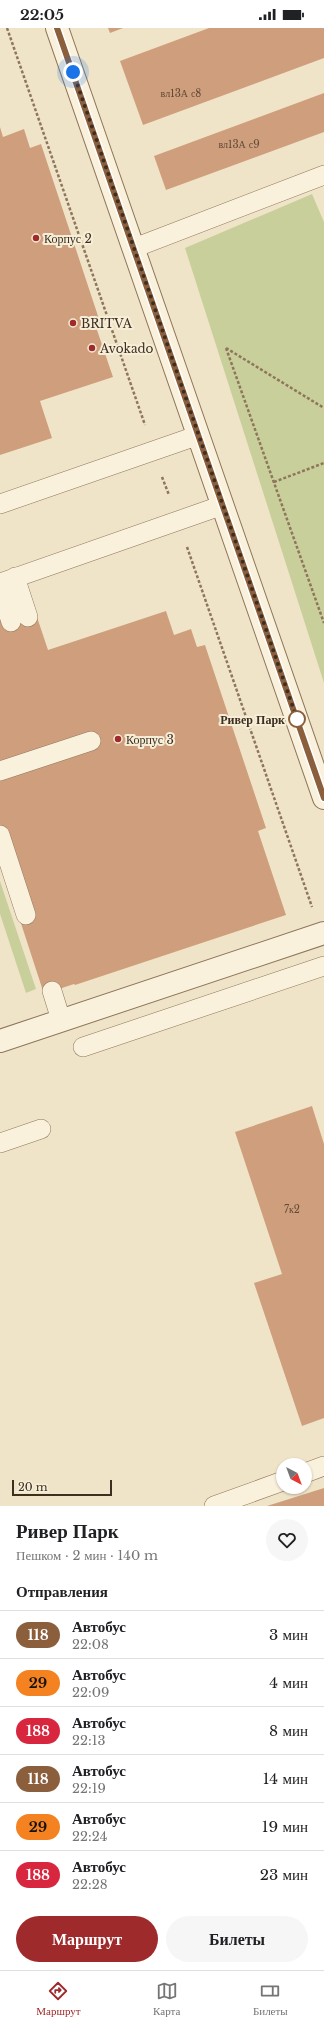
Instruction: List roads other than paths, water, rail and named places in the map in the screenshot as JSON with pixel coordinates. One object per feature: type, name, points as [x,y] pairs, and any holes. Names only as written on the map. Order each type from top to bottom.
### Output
[{"type":"street","points":[[57,28],[324,798]]},
{"type":"street","points":[[0,1040],[322,933]]},
{"type":"lane","points":[[134,248],[324,175]]},
{"type":"lane","points":[[0,504],[199,435]]},
{"type":"lane","points":[[19,619],[5,583],[223,505]]},
{"type":"lane","points":[[0,771],[91,741]]},
{"type":"lane","points":[[0,836],[26,915]]},
{"type":"lane","points":[[83,1047],[324,966]]},
{"type":"lane","points":[[52,991],[61,1020]]},
{"type":"lane","points":[[0,1143],[41,1129]]},
{"type":"lane","points":[[312,1470],[324,1466]]},
{"type":"lane","points":[[214,1506],[276,1484]]},
{"type":"place","name":"Корпус 2","points":[[36,238]]},
{"type":"place","name":"BRITVA","points":[[73,323]]},
{"type":"place","name":"Avokado","points":[[92,348]]},
{"type":"place","name":"Ривер Парк","points":[[297,719]]},
{"type":"place","name":"Корпус 3","points":[[118,739]]}]
